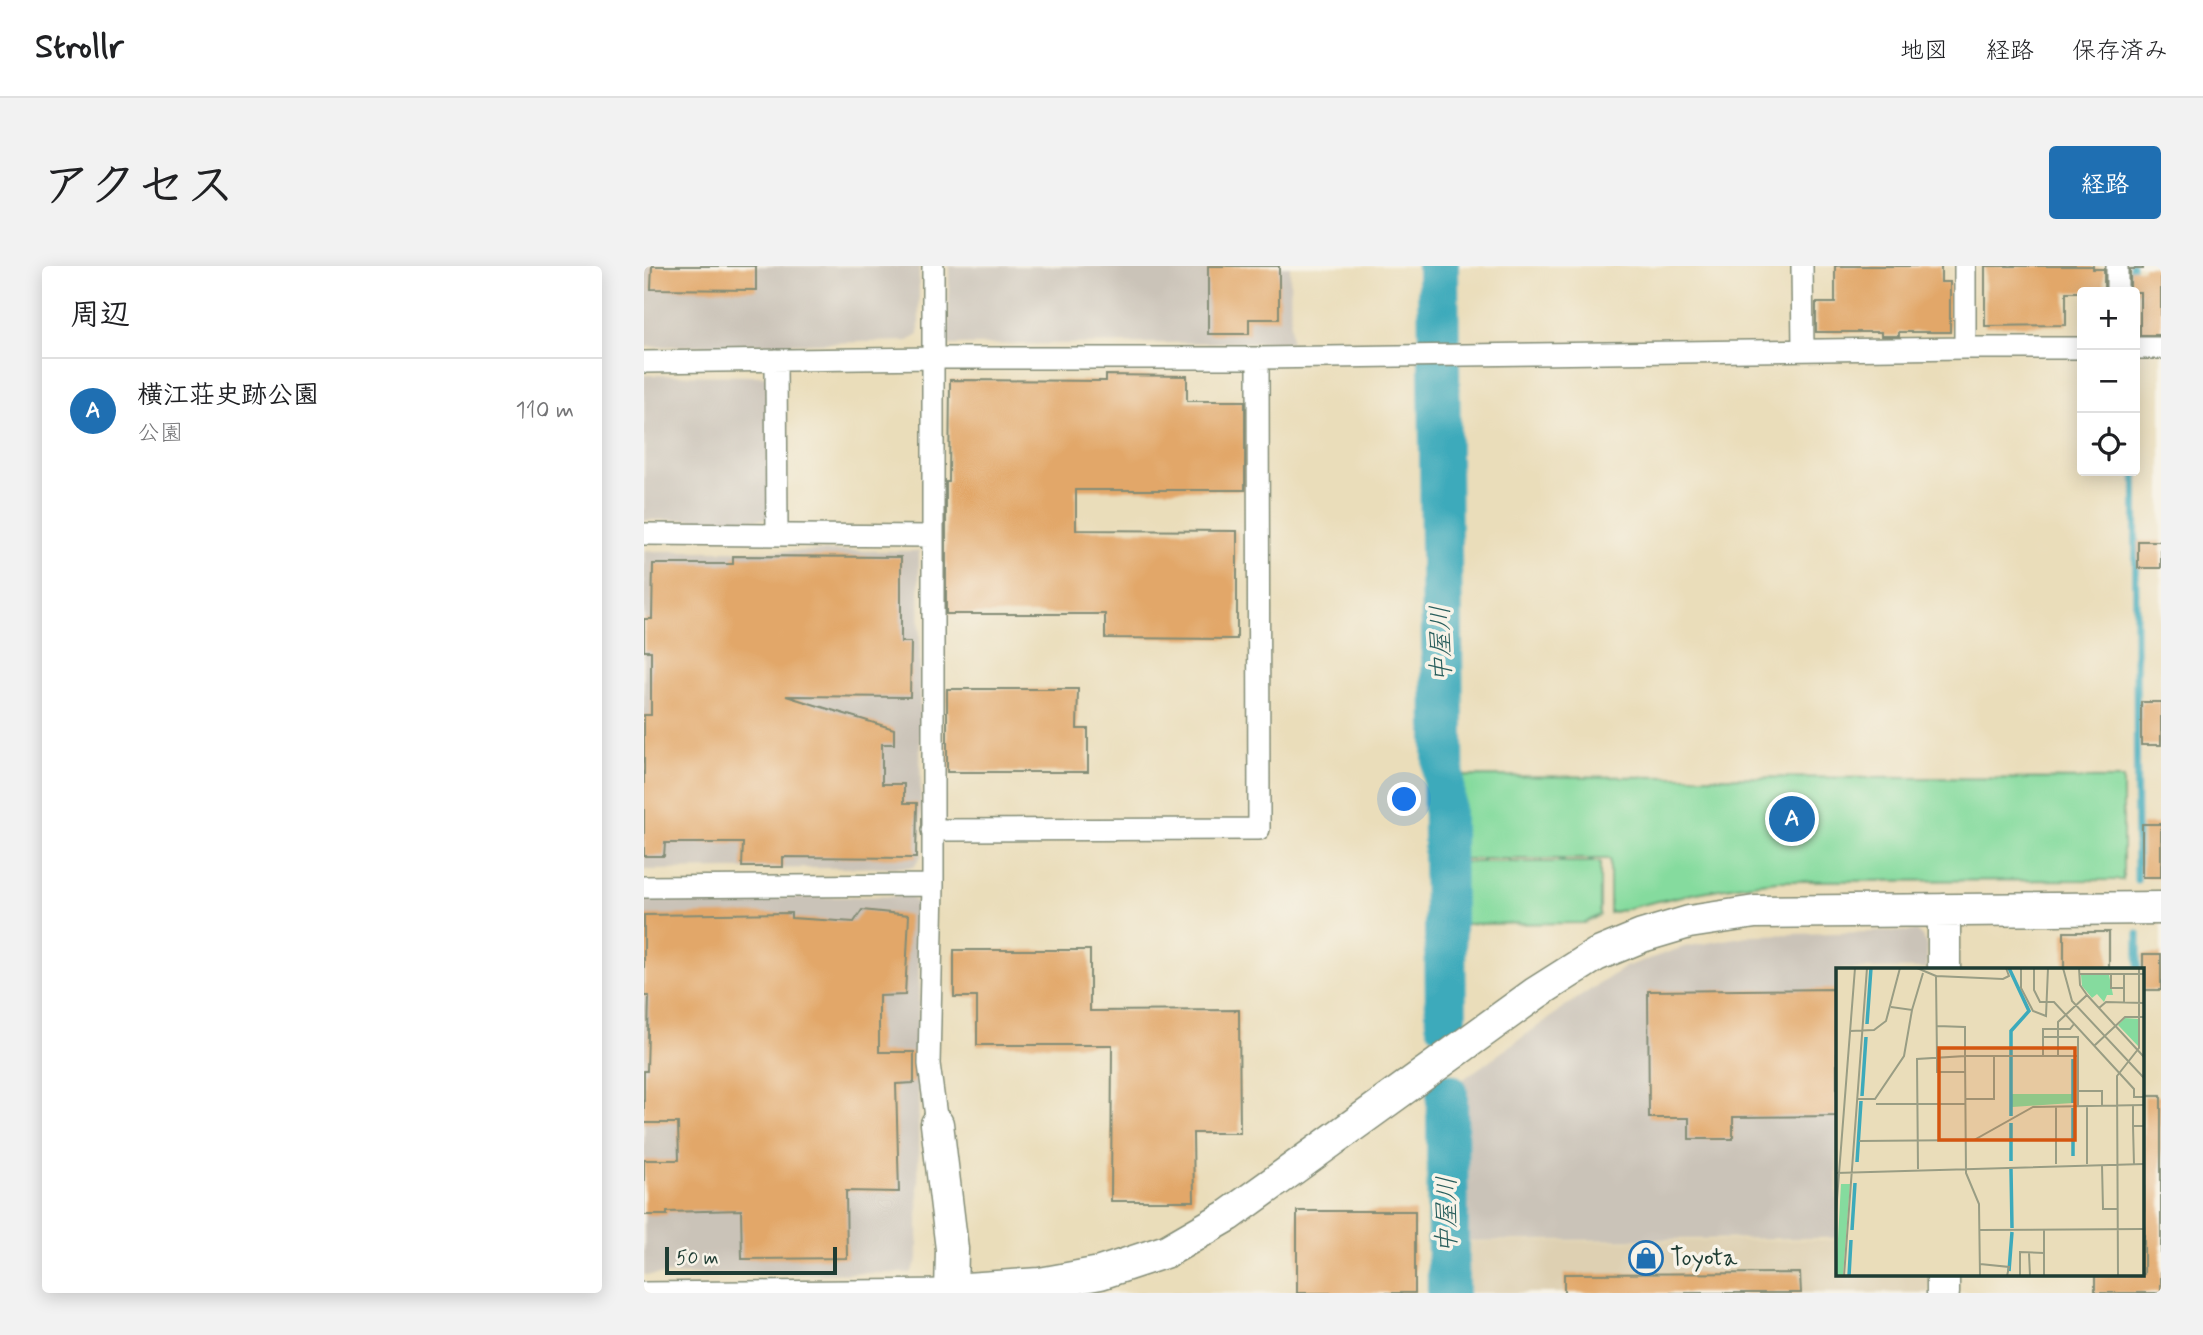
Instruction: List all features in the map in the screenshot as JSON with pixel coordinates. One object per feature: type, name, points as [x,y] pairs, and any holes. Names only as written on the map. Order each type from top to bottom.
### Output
[{"type":"street","points":[[933,266],[933,885],[929,1064],[952,1249],[951,1292]]},
{"type":"street","points":[[1802,266],[1802,350]]},
{"type":"street","points":[[1965,266],[1965,348]]},
{"type":"street","points":[[2117,266],[2117,287]]},
{"type":"street","points":[[644,362],[2077,348]]},
{"type":"street","points":[[2140,348],[2161,348]]},
{"type":"street","points":[[932,830],[1259,829],[1258,358]]},
{"type":"street","points":[[776,360],[777,534]]},
{"type":"street","points":[[644,534],[933,536]]},
{"type":"street","points":[[644,887],[933,885]]},
{"type":"street","points":[[644,1293],[951,1292],[1040,1288],[1100,1273],[1167,1251],[1229,1215],[1536,993],[1596,955],[1642,936],[1689,922],[1755,912],[2161,908]]},
{"type":"street","points":[[1944,910],[1944,968]]},
{"type":"shaded area","points":[[644,266],[919,266],[919,335],[908,341],[644,347]]},
{"type":"shaded area","points":[[949,266],[1290,266],[1291,342],[949,345]]},
{"type":"shaded area","points":[[644,375],[771,376],[771,519],[644,520]]},
{"type":"shaded area","points":[[644,551],[919,551],[921,856],[914,867],[644,870]]},
{"type":"shaded area","points":[[910,896],[919,905],[918,1259],[911,1273],[644,1275],[644,900]]},
{"type":"shaded area","points":[[1917,931],[1927,943],[1927,968],[1836,968],[1836,1238],[1455,1241],[1455,1085],[1625,967],[1684,947],[1753,935]]},
{"type":"shaded area","name":"Toyota","points":[[1836,1240],[1836,1276],[1929,1276],[1929,1293],[1456,1293],[1455,1242]]},
{"type":"green space","points":[[1461,776],[2123,779],[2123,880],[1777,881],[1693,894],[1610,913],[1610,859],[1461,859]]},
{"type":"green space","points":[[1461,862],[1600,862],[1600,915],[1585,923],[1461,924]]},
{"type":"building","points":[[652,266],[756,266],[756,290],[651,289]]},
{"type":"building","points":[[1208,266],[1279,266],[1279,319],[1249,319],[1249,334],[1208,334]]},
{"type":"building","points":[[1835,266],[1941,266],[1941,282],[1950,282],[1950,332],[1899,332],[1899,336],[1881,336],[1881,332],[1816,332],[1816,303],[1835,303]]},
{"type":"building","points":[[1985,266],[2093,266],[2093,269],[2104,269],[2104,287],[2077,287],[2077,292],[2066,292],[2066,325],[1985,326]]},
{"type":"building","points":[[2143,266],[2161,266],[2161,335],[2140,335],[2140,287],[2130,287],[2130,269],[2143,269]]},
{"type":"building","points":[[1106,375],[1187,376],[1187,401],[1245,401],[1245,490],[1076,490],[1076,530],[1237,531],[1237,639],[1105,638],[1105,614],[946,614],[946,482],[949,482],[950,380],[1106,381]]},
{"type":"building","points":[[2138,541],[2161,541],[2161,568],[2138,568]]},
{"type":"building","points":[[733,556],[901,557],[901,642],[911,642],[910,697],[786,696],[894,729],[894,744],[882,744],[882,784],[904,784],[904,803],[917,803],[916,858],[783,857],[783,867],[742,867],[743,843],[665,843],[664,856],[644,856],[644,715],[651,715],[651,651],[644,651],[644,619],[652,619],[653,564],[733,564]]},
{"type":"building","points":[[947,689],[1078,689],[1077,729],[1088,729],[1088,772],[947,772]]},
{"type":"building","points":[[2141,702],[2161,702],[2161,745],[2141,745]]},
{"type":"building","points":[[2142,824],[2161,824],[2161,877],[2142,877]]},
{"type":"building","points":[[862,910],[909,915],[905,995],[879,996],[879,1052],[914,1052],[914,1083],[896,1084],[899,1192],[846,1191],[847,1258],[742,1259],[741,1210],[644,1215],[644,1160],[679,1160],[678,1123],[644,1123],[649,996],[644,996],[644,915],[791,913],[791,918],[854,922]]},
{"type":"building","points":[[2064,932],[2109,932],[2109,968],[2064,968]]},
{"type":"building","points":[[954,950],[1090,950],[1090,1011],[1239,1010],[1240,1133],[1193,1133],[1194,1201],[1111,1201],[1112,1045],[977,1045],[977,997],[954,997]]},
{"type":"building","points":[[2143,954],[2161,954],[2161,990],[2144,990]]},
{"type":"building","points":[[1836,989],[1836,1116],[1733,1117],[1733,1139],[1689,1139],[1689,1118],[1649,1118],[1648,991]]},
{"type":"building","points":[[2144,1096],[2161,1096],[2161,1293],[2095,1293],[2095,1276],[2144,1274]]},
{"type":"building","points":[[1297,1211],[1415,1211],[1415,1293],[1297,1293]]},
{"type":"building","points":[[1800,1273],[1801,1293],[1564,1293],[1564,1274]]},
{"type":"waterway","name":"中屋川","points":[[1438,266],[1446,1022]]},
{"type":"waterway","points":[[2132,266],[2133,287]]},
{"type":"waterway","points":[[2135,413],[2137,880]]},
{"type":"waterway","points":[[2138,934],[2138,968]]},
{"type":"waterway","name":"中屋川","points":[[1447,1094],[1448,1293]]},
{"type":"place","name":"横江荘史跡公園","points":[[1792,819]]},
{"type":"place","name":"Toyota","points":[[1646,1258]]}]
